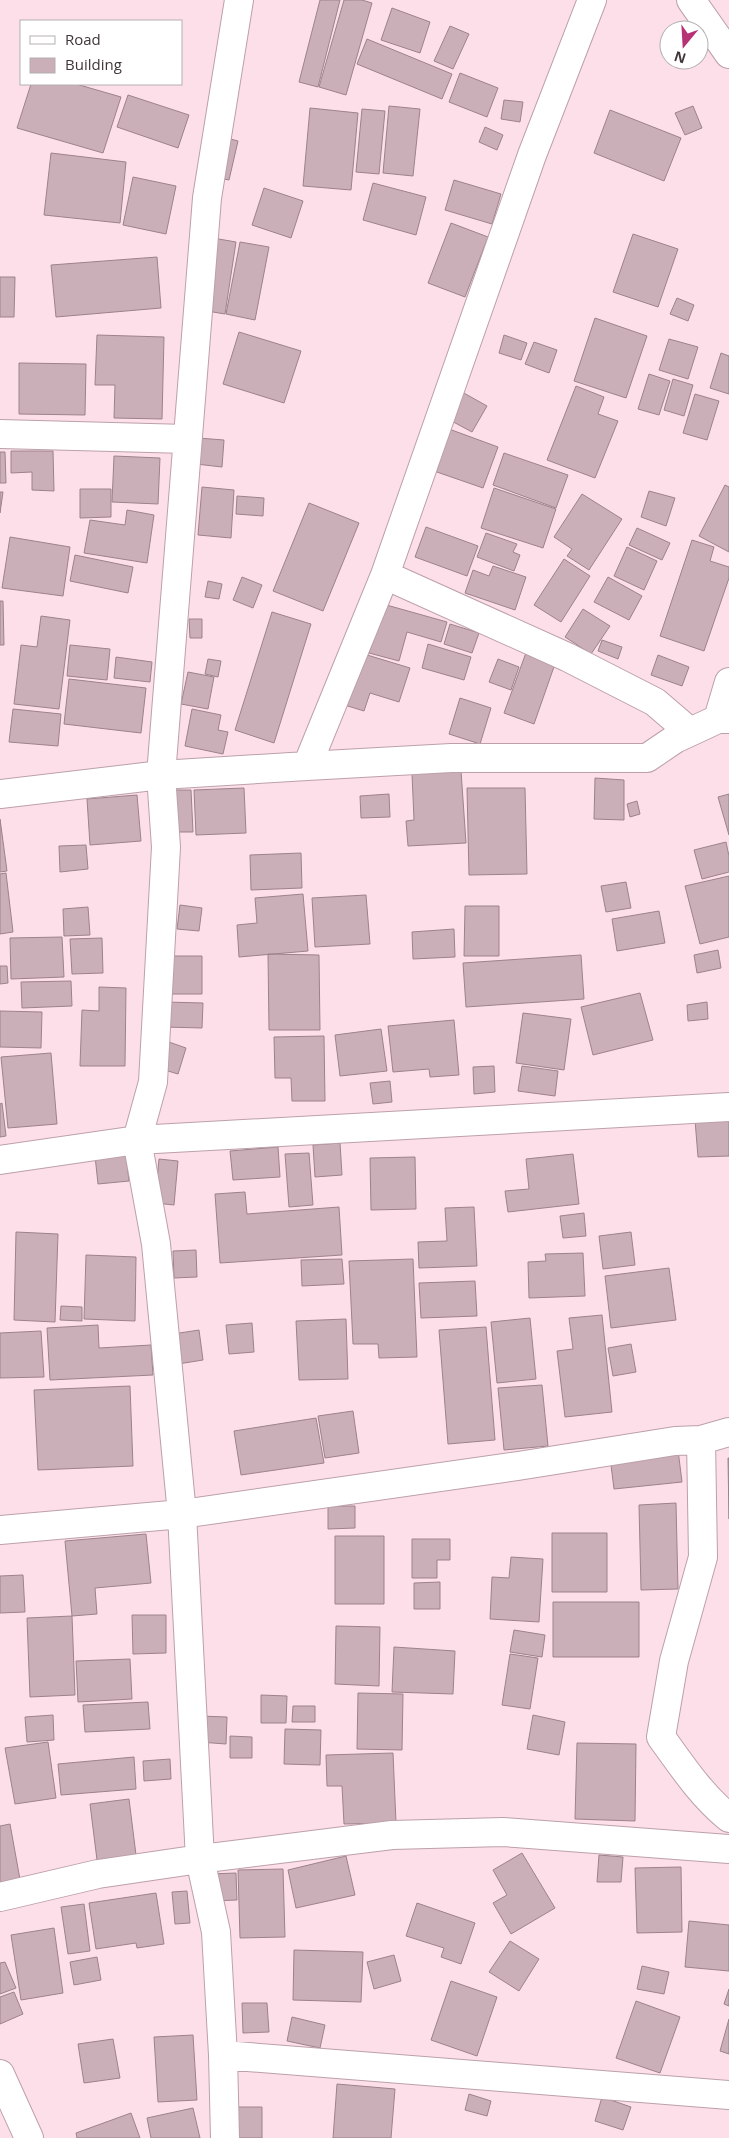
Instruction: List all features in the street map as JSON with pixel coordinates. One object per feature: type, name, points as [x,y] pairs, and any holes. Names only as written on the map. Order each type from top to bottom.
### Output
[{"type":"street","points":[[225,2138],[223,2055],[216,1932],[200,1859],[182,1514],[156,1244],[137,1140],[153,1082],[166,847],[160,776],[207,198],[239,0]]},
{"type":"street","points":[[307,766],[386,575],[529,164],[592,0]]},
{"type":"street","points":[[692,0],[728,51]]},
{"type":"street","points":[[0,434],[187,438]]},
{"type":"street","points":[[386,575],[566,657],[655,702],[683,726],[675,739]]},
{"type":"street","points":[[0,794],[160,776],[307,766],[451,758],[647,758],[675,739],[724,719],[729,682]]},
{"type":"street","points":[[0,1160],[137,1140],[729,1107]]},
{"type":"street","points":[[0,1530],[182,1514],[518,1466],[674,1441],[701,1440],[729,1432]]},
{"type":"street","points":[[701,1440],[703,1557],[674,1661],[661,1737],[694,1783],[715,1807],[729,1818]]},
{"type":"street","points":[[0,1897],[98,1874],[392,1835],[503,1832],[729,1849]]},
{"type":"street","points":[[223,2055],[729,2095]]},
{"type":"street","points":[[0,2074],[29,2138]]},
{"type":"building","points":[[320,0],[340,0],[318,87],[299,82]]},
{"type":"building","points":[[344,0],[362,0],[372,3],[346,95],[319,87]]},
{"type":"building","points":[[392,8],[430,22],[420,53],[381,40]]},
{"type":"building","points":[[450,26],[469,34],[453,69],[434,61]]},
{"type":"building","points":[[367,39],[452,74],[442,99],[357,64]]},
{"type":"building","points":[[460,73],[498,88],[487,117],[449,102]]},
{"type":"building","points":[[31,85],[79,85],[121,97],[103,153],[17,128]]},
{"type":"building","points":[[128,95],[189,115],[178,148],[117,127]]},
{"type":"building","points":[[504,100],[523,102],[520,122],[501,119]]},
{"type":"building","points":[[389,106],[420,109],[413,176],[383,173]]},
{"type":"building","points":[[693,106],[702,128],[685,135],[675,113]]},
{"type":"building","points":[[310,108],[358,113],[351,190],[303,186]]},
{"type":"building","points":[[362,109],[385,111],[379,174],[356,172]]},
{"type":"building","points":[[610,110],[681,138],[664,181],[594,153]]},
{"type":"building","points":[[485,127],[503,135],[497,150],[479,142]]},
{"type":"building","points":[[219,136],[238,141],[229,180],[209,176]]},
{"type":"building","points":[[51,153],[126,162],[120,223],[44,215]]},
{"type":"building","points":[[133,177],[176,186],[166,234],[123,225]]},
{"type":"building","points":[[454,180],[501,194],[492,224],[445,210]]},
{"type":"building","points":[[373,183],[426,197],[416,235],[363,220]]},
{"type":"building","points":[[264,188],[303,201],[291,238],[252,225]]},
{"type":"building","points":[[451,223],[488,237],[465,297],[428,283]]},
{"type":"building","points":[[633,234],[678,249],[658,307],[613,292]]},
{"type":"building","points":[[213,238],[236,242],[225,314],[201,310]]},
{"type":"building","points":[[240,242],[269,247],[255,320],[226,314]]},
{"type":"building","points":[[157,257],[161,308],[56,317],[51,265]]},
{"type":"building","points":[[0,277],[15,277],[14,317],[0,317]]},
{"type":"building","points":[[677,298],[694,305],[688,321],[670,314]]},
{"type":"building","points":[[595,318],[647,336],[626,398],[574,381]]},
{"type":"building","points":[[239,332],[301,351],[284,403],[223,384]]},
{"type":"building","points":[[97,335],[164,337],[162,419],[114,418],[115,385],[95,385]]},
{"type":"building","points":[[504,335],[527,343],[521,360],[499,353]]},
{"type":"building","points":[[669,339],[698,347],[688,379],[659,370]]},
{"type":"building","points":[[534,342],[557,350],[549,373],[525,364]]},
{"type":"building","points":[[721,353],[729,356],[729,394],[710,388]]},
{"type":"building","points":[[19,363],[86,364],[85,415],[19,414]]},
{"type":"building","points":[[649,374],[670,381],[659,415],[638,409]]},
{"type":"building","points":[[673,379],[693,385],[684,416],[664,410]]},
{"type":"building","points":[[576,386],[604,397],[598,414],[618,421],[595,478],[547,460]]},
{"type":"building","points":[[462,392],[487,406],[472,432],[446,418]]},
{"type":"building","points":[[695,394],[719,401],[707,440],[683,433]]},
{"type":"building","points":[[449,429],[498,447],[483,488],[434,471]]},
{"type":"building","points":[[198,438],[224,440],[222,467],[196,464]]},
{"type":"building","points":[[11,451],[53,451],[54,491],[32,490],[32,472],[11,473]]},
{"type":"building","points":[[0,452],[5,452],[6,483],[0,483]]},
{"type":"building","points":[[504,453],[568,475],[556,508],[493,485]]},
{"type":"building","points":[[114,456],[160,458],[158,504],[112,502]]},
{"type":"building","points":[[725,485],[729,487],[729,552],[699,536]]},
{"type":"building","points":[[202,487],[234,490],[231,538],[198,535]]},
{"type":"building","points":[[494,488],[556,509],[543,548],[481,528]]},
{"type":"building","points":[[80,489],[111,489],[111,517],[80,518]]},
{"type":"building","points":[[649,491],[675,498],[666,526],[641,517]]},
{"type":"building","points":[[0,492],[3,492],[0,513]]},
{"type":"building","points":[[582,494],[622,519],[589,570],[567,556],[572,549],[554,537]]},
{"type":"building","points":[[237,496],[264,498],[263,516],[236,514]]},
{"type":"building","points":[[309,503],[359,523],[323,611],[273,591]]},
{"type":"building","points":[[127,510],[154,515],[147,563],[84,553],[90,520],[125,525]]},
{"type":"building","points":[[426,527],[478,546],[467,576],[415,557]]},
{"type":"building","points":[[637,528],[670,543],[662,560],[629,545]]},
{"type":"building","points":[[486,533],[517,544],[513,552],[520,555],[514,571],[477,557]]},
{"type":"building","points":[[10,537],[70,547],[63,596],[2,588]]},
{"type":"building","points":[[692,540],[714,547],[710,561],[729,567],[729,578],[704,651],[660,636]]},
{"type":"building","points":[[627,547],[657,561],[644,590],[614,576]]},
{"type":"building","points":[[75,555],[133,567],[128,593],[70,581]]},
{"type":"building","points":[[564,559],[590,576],[561,622],[534,605]]},
{"type":"building","points":[[493,566],[526,577],[515,610],[465,593],[473,570],[489,576]]},
{"type":"building","points":[[242,577],[262,585],[253,608],[233,600]]},
{"type":"building","points":[[608,577],[642,596],[629,620],[594,602]]},
{"type":"building","points":[[208,581],[222,584],[219,599],[205,597]]},
{"type":"building","points":[[0,601],[3,601],[4,645],[0,645]]},
{"type":"building","points":[[383,604],[447,622],[441,642],[407,632],[399,661],[369,653]]},
{"type":"building","points":[[583,609],[610,626],[591,654],[565,637]]},
{"type":"building","points":[[272,612],[311,624],[274,743],[235,730]]},
{"type":"building","points":[[41,616],[70,620],[59,709],[14,704],[21,645],[37,647]]},
{"type":"building","points":[[189,619],[202,619],[202,638],[190,638]]},
{"type":"building","points":[[450,624],[479,633],[472,653],[444,644]]},
{"type":"building","points":[[602,640],[622,647],[618,659],[598,651]]},
{"type":"building","points":[[428,644],[471,657],[464,680],[422,668]]},
{"type":"building","points":[[70,645],[110,649],[107,680],[67,676]]},
{"type":"building","points":[[527,650],[556,661],[534,724],[504,713]]},
{"type":"building","points":[[354,651],[410,668],[399,702],[370,693],[364,711],[338,703]]},
{"type":"building","points":[[658,655],[689,667],[682,686],[651,675]]},
{"type":"building","points":[[116,657],[152,662],[150,682],[114,678]]},
{"type":"building","points":[[208,659],[221,661],[218,677],[205,674]]},
{"type":"building","points":[[498,659],[519,667],[511,690],[489,682]]},
{"type":"building","points":[[188,672],[214,677],[208,709],[181,704]]},
{"type":"building","points":[[69,679],[146,688],[141,733],[64,724]]},
{"type":"building","points":[[460,698],[491,708],[480,744],[449,734]]},
{"type":"building","points":[[13,709],[61,714],[58,746],[9,742]]},
{"type":"building","points":[[192,709],[221,715],[218,730],[228,732],[223,754],[185,746]]},
{"type":"building","points":[[461,771],[466,843],[408,846],[406,821],[414,820],[412,774]]},
{"type":"building","points":[[595,778],[624,780],[624,820],[594,819]]},
{"type":"building","points":[[244,788],[246,833],[196,835],[194,790]]},
{"type":"building","points":[[467,788],[525,788],[527,874],[469,875]]},
{"type":"building","points":[[172,790],[191,790],[193,832],[173,832]]},
{"type":"building","points":[[389,794],[390,817],[361,818],[360,796]]},
{"type":"building","points":[[729,794],[729,835],[718,797]]},
{"type":"building","points":[[137,795],[141,841],[90,845],[87,799]]},
{"type":"building","points":[[637,801],[640,814],[630,817],[627,804]]},
{"type":"building","points":[[0,819],[7,871],[0,872]]},
{"type":"building","points":[[726,842],[729,856],[729,872],[702,879],[694,850]]},
{"type":"building","points":[[86,845],[88,869],[60,872],[59,846]]},
{"type":"building","points":[[301,853],[302,888],[251,890],[250,855]]},
{"type":"building","points":[[6,873],[13,932],[0,934],[0,874]]},
{"type":"building","points":[[729,876],[729,937],[700,944],[685,886]]},
{"type":"building","points":[[626,882],[631,908],[606,912],[601,886]]},
{"type":"building","points":[[303,894],[308,951],[239,957],[237,925],[257,923],[255,898]]},
{"type":"building","points":[[366,895],[370,944],[315,947],[312,898]]},
{"type":"building","points":[[180,905],[202,908],[199,931],[177,929]]},
{"type":"building","points":[[465,906],[499,906],[499,956],[464,956]]},
{"type":"building","points":[[88,907],[90,935],[64,936],[63,909]]},
{"type":"building","points":[[659,911],[665,943],[617,951],[612,919]]},
{"type":"building","points":[[454,929],[455,957],[413,959],[412,932]]},
{"type":"building","points":[[62,937],[64,977],[11,979],[10,938]]},
{"type":"building","points":[[102,938],[103,973],[72,974],[70,939]]},
{"type":"building","points":[[718,950],[721,968],[697,973],[694,955]]},
{"type":"building","points":[[268,954],[319,955],[320,1030],[269,1030]]},
{"type":"building","points":[[581,955],[584,999],[466,1007],[463,963]]},
{"type":"building","points":[[166,956],[202,956],[202,994],[166,994]]},
{"type":"building","points":[[0,966],[7,966],[8,983],[0,984]]},
{"type":"building","points":[[71,981],[72,1006],[22,1008],[21,982]]},
{"type":"building","points":[[99,987],[126,988],[125,1066],[80,1066],[82,1010],[99,1011]]},
{"type":"building","points":[[640,993],[653,1040],[593,1055],[581,1007]]},
{"type":"building","points":[[165,1002],[203,1003],[202,1028],[164,1027]]},
{"type":"building","points":[[707,1002],[708,1019],[688,1021],[687,1005]]},
{"type":"building","points":[[0,1011],[42,1012],[41,1048],[0,1047]]},
{"type":"building","points":[[523,1013],[571,1019],[564,1070],[516,1063]]},
{"type":"building","points":[[454,1020],[459,1075],[430,1077],[429,1069],[393,1072],[388,1026]]},
{"type":"building","points":[[381,1029],[387,1071],[340,1076],[335,1035]]},
{"type":"building","points":[[324,1036],[325,1101],[292,1101],[291,1078],[275,1078],[274,1037]]},
{"type":"building","points":[[166,1041],[186,1048],[178,1074],[158,1068]]},
{"type":"building","points":[[51,1053],[57,1124],[8,1128],[1,1057]]},
{"type":"building","points":[[494,1066],[495,1092],[474,1094],[473,1067]]},
{"type":"building","points":[[522,1066],[558,1071],[555,1096],[518,1091]]},
{"type":"building","points":[[390,1081],[392,1102],[373,1104],[370,1083]]},
{"type":"building","points":[[2,1103],[6,1136],[0,1137],[0,1104]]},
{"type":"building","points":[[729,1118],[729,1156],[698,1157],[695,1120]]},
{"type":"building","points":[[340,1143],[342,1175],[315,1177],[313,1145]]},
{"type":"building","points":[[278,1147],[280,1177],[233,1180],[230,1151]]},
{"type":"building","points":[[309,1153],[313,1205],[289,1207],[285,1154]]},
{"type":"building","points":[[126,1154],[129,1181],[98,1184],[95,1156]]},
{"type":"building","points":[[573,1154],[579,1204],[508,1212],[505,1191],[529,1189],[526,1159]]},
{"type":"building","points":[[415,1157],[416,1209],[371,1210],[370,1158]]},
{"type":"building","points":[[159,1159],[178,1161],[174,1205],[155,1203]]},
{"type":"building","points":[[245,1192],[247,1214],[339,1207],[342,1255],[220,1263],[215,1194]]},
{"type":"building","points":[[474,1207],[477,1266],[419,1268],[418,1242],[447,1241],[445,1208]]},
{"type":"building","points":[[584,1213],[586,1236],[563,1238],[560,1216]]},
{"type":"building","points":[[16,1232],[58,1234],[55,1322],[14,1320]]},
{"type":"building","points":[[631,1232],[635,1265],[603,1269],[599,1236]]},
{"type":"building","points":[[196,1250],[197,1277],[174,1278],[173,1251]]},
{"type":"building","points":[[583,1253],[585,1296],[529,1298],[528,1262],[546,1261],[545,1254]]},
{"type":"building","points":[[86,1255],[136,1257],[135,1321],[84,1319]]},
{"type":"building","points":[[342,1259],[344,1284],[302,1286],[301,1260]]},
{"type":"building","points":[[413,1259],[417,1357],[379,1358],[378,1344],[353,1344],[349,1261]]},
{"type":"building","points":[[669,1268],[676,1320],[611,1328],[605,1276]]},
{"type":"building","points":[[475,1281],[477,1316],[421,1318],[419,1283]]},
{"type":"building","points":[[61,1306],[82,1307],[82,1321],[60,1320]]},
{"type":"building","points":[[602,1315],[612,1412],[565,1417],[557,1351],[573,1349],[569,1318]]},
{"type":"building","points":[[530,1318],[536,1379],[497,1383],[491,1322]]},
{"type":"building","points":[[346,1319],[348,1379],[299,1380],[296,1321]]},
{"type":"building","points":[[252,1323],[254,1352],[229,1354],[226,1325]]},
{"type":"building","points":[[98,1325],[99,1348],[151,1345],[153,1375],[50,1380],[47,1328]]},
{"type":"building","points":[[486,1327],[495,1440],[448,1444],[439,1330]]},
{"type":"building","points":[[199,1330],[203,1360],[178,1364],[173,1334]]},
{"type":"building","points":[[41,1331],[44,1377],[0,1378],[0,1333]]},
{"type":"building","points":[[631,1344],[636,1372],[613,1376],[608,1348]]},
{"type":"building","points":[[542,1385],[548,1446],[504,1450],[498,1388]]},
{"type":"building","points":[[130,1386],[133,1466],[38,1470],[34,1390]]},
{"type":"building","points":[[353,1411],[359,1453],[325,1458],[318,1416]]},
{"type":"building","points":[[316,1418],[324,1463],[241,1475],[234,1431]]},
{"type":"building","points":[[678,1450],[682,1482],[614,1489],[610,1457]]},
{"type":"building","points":[[728,1458],[729,1458],[729,1519]]},
{"type":"building","points":[[676,1503],[678,1589],[641,1590],[639,1505]]},
{"type":"building","points":[[328,1506],[355,1506],[355,1528],[328,1529]]},
{"type":"building","points":[[552,1533],[607,1533],[607,1592],[552,1592]]},
{"type":"building","points":[[146,1534],[151,1583],[95,1588],[97,1614],[72,1616],[65,1541]]},
{"type":"building","points":[[335,1536],[384,1536],[384,1604],[335,1604]]},
{"type":"building","points":[[412,1539],[450,1539],[450,1560],[437,1560],[437,1578],[412,1578]]},
{"type":"building","points":[[511,1557],[543,1559],[539,1622],[490,1619],[492,1577],[509,1578]]},
{"type":"building","points":[[23,1575],[25,1612],[0,1613],[0,1576]]},
{"type":"building","points":[[440,1582],[440,1609],[414,1609],[414,1583]]},
{"type":"building","points":[[553,1602],[639,1602],[639,1657],[553,1657]]},
{"type":"building","points":[[132,1615],[166,1615],[166,1653],[133,1654]]},
{"type":"building","points":[[72,1616],[75,1695],[30,1697],[27,1618]]},
{"type":"building","points":[[336,1626],[380,1627],[379,1686],[335,1684]]},
{"type":"building","points":[[514,1630],[545,1635],[542,1657],[510,1652]]},
{"type":"building","points":[[394,1647],[455,1651],[453,1694],[392,1692]]},
{"type":"building","points":[[510,1654],[538,1658],[530,1709],[502,1705]]},
{"type":"building","points":[[130,1659],[132,1699],[78,1702],[76,1661]]},
{"type":"building","points":[[358,1693],[403,1694],[402,1750],[357,1749]]},
{"type":"building","points":[[261,1695],[287,1696],[286,1723],[261,1723]]},
{"type":"building","points":[[148,1702],[150,1729],[85,1732],[83,1705]]},
{"type":"building","points":[[293,1706],[315,1706],[315,1722],[292,1722]]},
{"type":"building","points":[[53,1715],[54,1740],[27,1742],[25,1717]]},
{"type":"building","points":[[533,1715],[565,1722],[559,1755],[527,1749]]},
{"type":"building","points":[[199,1716],[227,1717],[226,1744],[199,1742]]},
{"type":"building","points":[[285,1729],[321,1730],[320,1765],[284,1764]]},
{"type":"building","points":[[230,1736],[252,1737],[252,1758],[230,1758]]},
{"type":"building","points":[[48,1742],[56,1798],[15,1804],[5,1748]]},
{"type":"building","points":[[577,1743],[636,1744],[635,1821],[575,1819]]},
{"type":"building","points":[[393,1753],[396,1823],[344,1824],[342,1786],[327,1786],[326,1755]]},
{"type":"building","points":[[134,1757],[136,1789],[61,1795],[58,1764]]},
{"type":"building","points":[[170,1759],[171,1779],[144,1781],[143,1761]]},
{"type":"building","points":[[129,1799],[136,1855],[97,1860],[90,1804]]},
{"type":"building","points":[[10,1824],[21,1885],[0,1889],[0,1826]]},
{"type":"building","points":[[522,1853],[555,1908],[511,1934],[493,1903],[507,1895],[493,1870]]},
{"type":"building","points":[[599,1855],[623,1857],[621,1882],[597,1882]]},
{"type":"building","points":[[346,1856],[355,1895],[296,1908],[288,1870]]},
{"type":"building","points":[[681,1867],[682,1932],[637,1933],[635,1868]]},
{"type":"building","points":[[283,1869],[285,1937],[240,1938],[238,1870]]},
{"type":"building","points":[[236,1873],[237,1900],[211,1901],[210,1874]]},
{"type":"building","points":[[187,1891],[190,1923],[175,1924],[172,1892]]},
{"type":"building","points":[[156,1893],[164,1944],[137,1948],[136,1943],[96,1949],[89,1903]]},
{"type":"building","points":[[417,1903],[475,1923],[461,1964],[441,1957],[444,1948],[406,1936]]},
{"type":"building","points":[[84,1904],[90,1951],[68,1954],[61,1907]]},
{"type":"building","points":[[689,1921],[729,1925],[729,1971],[685,1967]]},
{"type":"building","points":[[54,1928],[63,1993],[21,2000],[11,1935]]},
{"type":"building","points":[[510,1941],[539,1959],[519,1991],[489,1972]]},
{"type":"building","points":[[294,1950],[363,1952],[361,2002],[293,2000]]},
{"type":"building","points":[[394,1955],[401,1981],[374,1989],[367,1962]]},
{"type":"building","points":[[97,1957],[101,1980],[74,1985],[70,1962]]},
{"type":"building","points":[[5,1962],[16,1988],[0,1994],[0,1963]]},
{"type":"building","points":[[642,1966],[669,1972],[664,1994],[637,1989]]},
{"type":"building","points":[[451,1981],[497,1997],[477,2056],[431,2040]]},
{"type":"building","points":[[729,1989],[729,2006],[724,2004]]},
{"type":"building","points":[[14,1992],[23,2014],[0,2024],[0,1997]]},
{"type":"building","points":[[636,2001],[680,2017],[660,2073],[616,2058]]},
{"type":"building","points":[[242,2003],[267,2003],[269,2032],[243,2033]]},
{"type":"building","points":[[292,2017],[325,2025],[320,2048],[287,2041]]},
{"type":"building","points":[[729,2019],[729,2054],[720,2051]]},
{"type":"building","points":[[193,2035],[197,2100],[158,2102],[154,2037]]},
{"type":"building","points":[[113,2039],[120,2078],[84,2083],[78,2044]]},
{"type":"building","points":[[337,2084],[395,2089],[391,2138],[333,2138]]},
{"type":"building","points":[[469,2094],[491,2101],[487,2116],[465,2110]]},
{"type":"building","points":[[602,2097],[631,2107],[623,2130],[595,2121]]},
{"type":"building","points":[[232,2107],[262,2107],[262,2138],[232,2138]]},
{"type":"building","points":[[193,2108],[200,2138],[151,2138],[147,2118]]},
{"type":"building","points":[[131,2113],[140,2138],[77,2138],[76,2133]]}]
